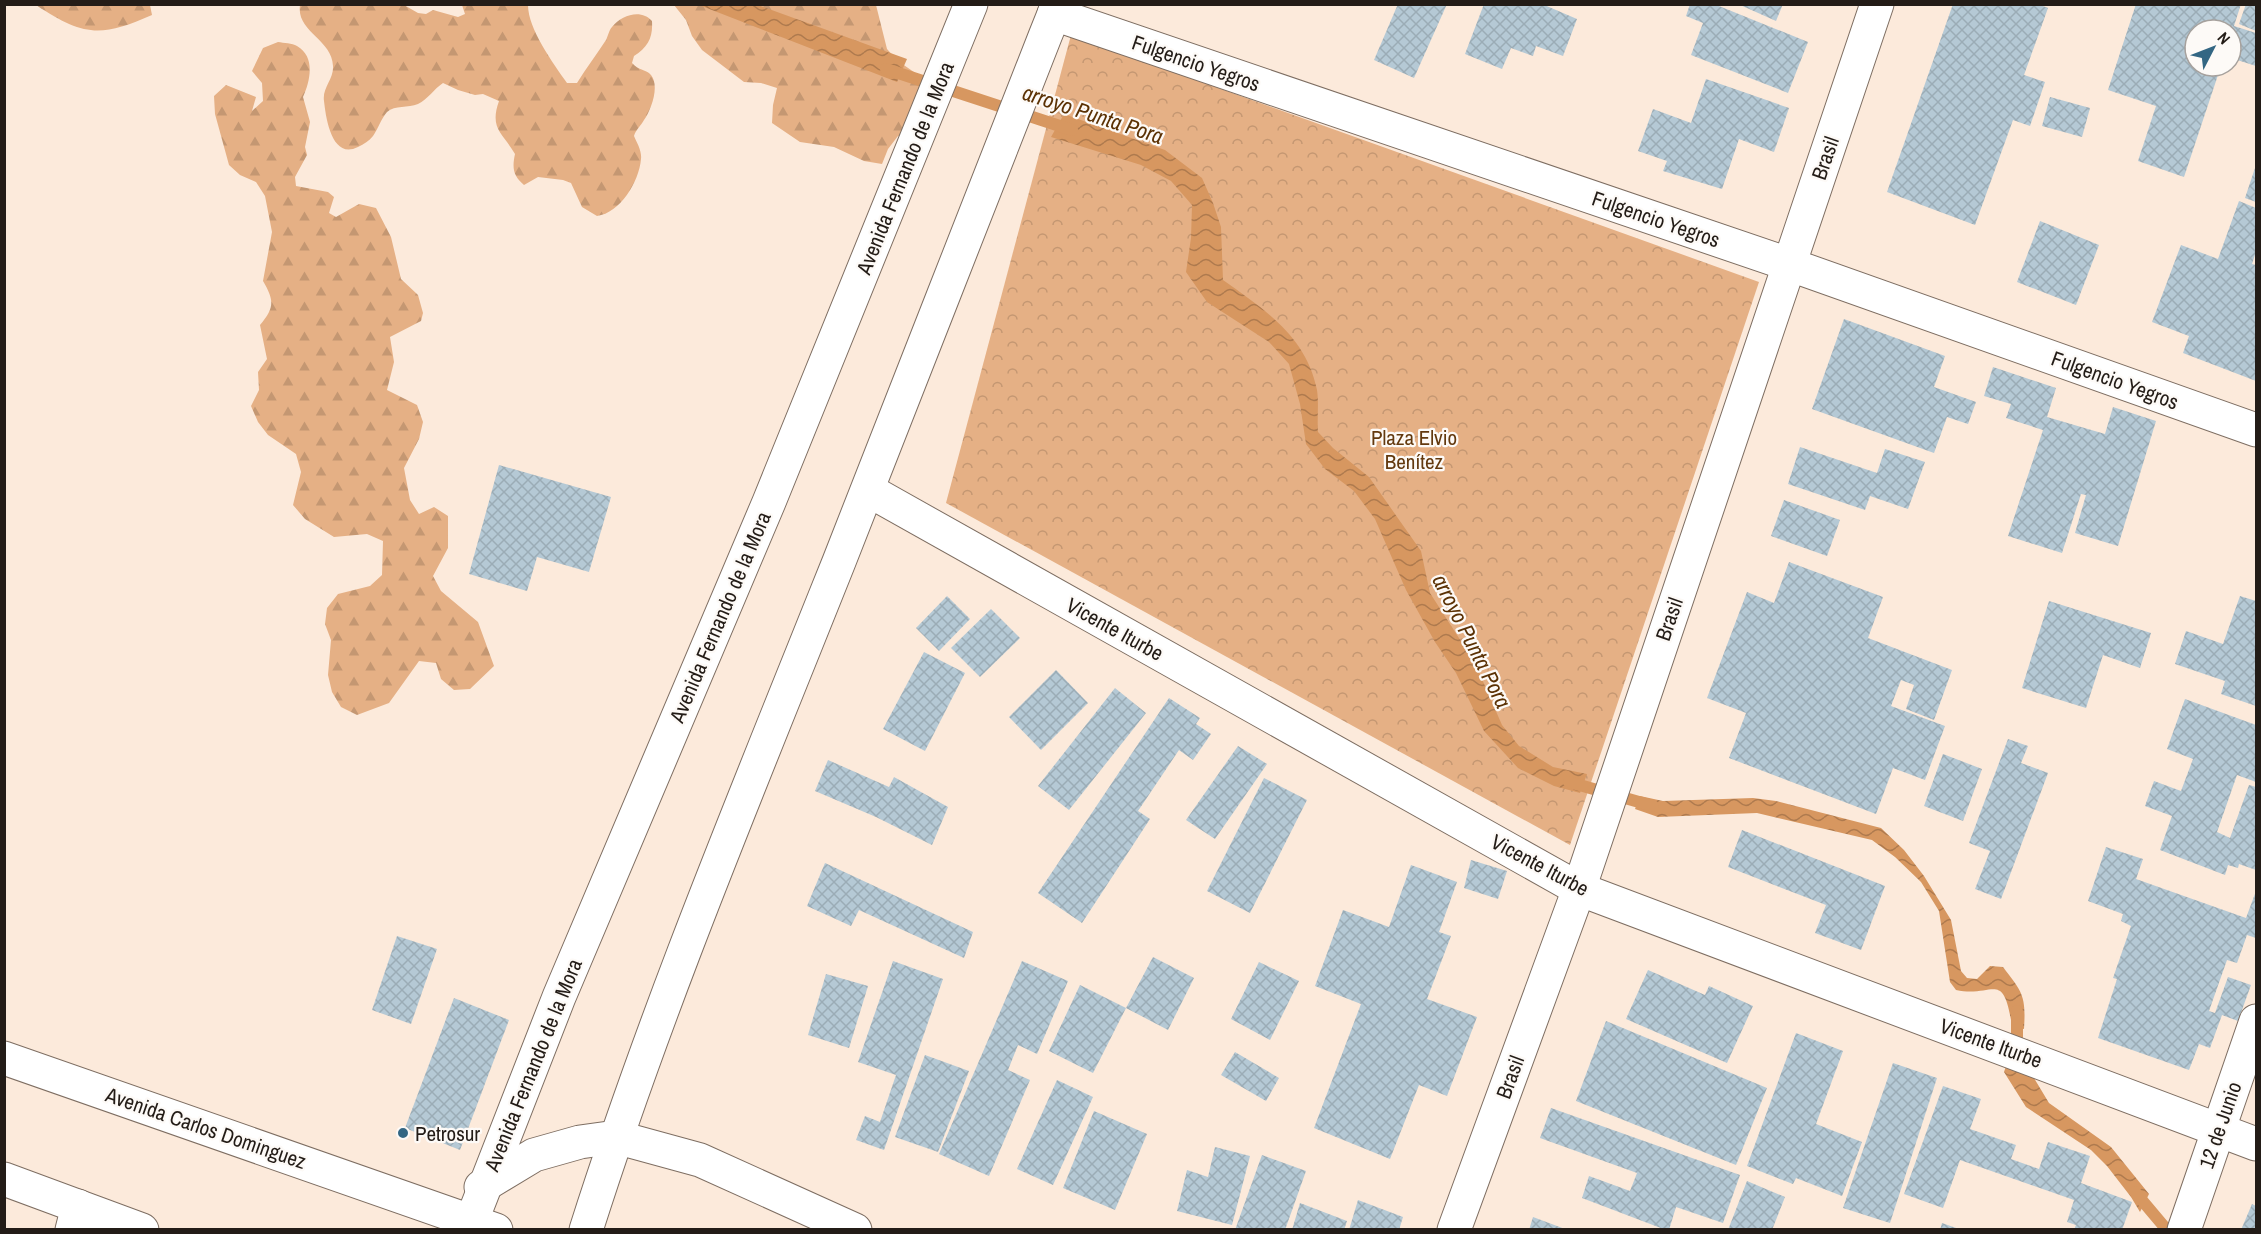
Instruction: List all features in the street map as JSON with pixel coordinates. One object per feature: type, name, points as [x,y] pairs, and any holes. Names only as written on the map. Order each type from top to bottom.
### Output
[{"type":"street","name":"Brasil","points":[[1454,1230],[1579,889],[1877,4]]},
{"type":"street","name":"Fulgencio Yegros","points":[[1056,9],[2256,430]]},
{"type":"street","points":[[586,1230],[616,1137],[683,952],[868,490],[1056,9]]},
{"type":"street","name":"Avenida Fernando de la Mora","points":[[479,1226],[485,1186],[564,986],[769,502],[967,16]]},
{"type":"street","name":"Vicente Iturbe","points":[[868,490],[1579,889],[2256,1144]]},
{"type":"street","name":"12 de Junio","points":[[2185,1227],[2256,1021]]},
{"type":"street","name":"Avenida Carlos Dominguez","points":[[4,1058],[407,1198],[479,1226]]},
{"type":"street","name":"Avenida Carlos Dominguez","points":[[407,1198],[451,1197],[485,1186],[534,1155],[580,1142],[616,1137],[700,1160],[855,1230]]},
{"type":"street","points":[[4,1179],[75,1218],[142,1230]]},
{"type":"green space","points":[[36,5],[150,5],[152,15],[119,28],[92,30],[67,23]]},
{"type":"green space","points":[[300,5],[404,5],[418,13],[426,14],[433,10],[458,17],[465,14],[462,5],[528,5],[537,35],[567,83],[577,83],[616,23],[626,16],[638,14],[648,17],[652,21],[652,32],[643,49],[634,56],[632,63],[651,75],[655,85],[654,98],[634,136],[641,159],[637,177],[621,203],[605,214],[597,216],[582,207],[571,183],[538,177],[524,185],[514,171],[515,154],[497,125],[496,110],[499,101],[483,94],[475,95],[458,90],[443,83],[418,104],[394,108],[387,112],[373,136],[364,144],[349,149],[342,148],[336,143],[326,118],[324,101],[333,71],[331,57],[327,49],[303,22]]},
{"type":"green space","points":[[674,5],[876,5],[887,49],[898,61],[924,79],[914,134],[898,136],[888,149],[882,164],[864,161],[834,147],[800,142],[772,123],[777,88],[761,83],[744,82],[702,50],[692,36],[686,20]]},
{"type":"green space","name":"Plaza Elvio Benítez","points":[[1071,35],[1759,282],[1570,845],[946,503]]},
{"type":"green space","points":[[278,42],[297,46],[303,51],[307,56],[310,70],[303,97],[310,122],[305,147],[307,155],[295,177],[296,186],[328,192],[334,197],[329,213],[336,217],[359,204],[376,208],[391,237],[401,279],[418,295],[423,313],[421,321],[390,337],[394,362],[387,390],[417,405],[423,422],[419,439],[404,468],[410,500],[419,514],[434,507],[448,516],[448,548],[433,576],[441,591],[478,622],[494,666],[470,689],[454,690],[441,679],[436,663],[419,661],[389,703],[357,715],[341,707],[332,692],[328,675],[331,640],[325,624],[327,608],[338,594],[370,586],[382,575],[383,541],[367,534],[334,537],[305,519],[293,505],[301,472],[296,454],[268,435],[258,422],[251,406],[259,390],[258,372],[267,359],[260,325],[271,303],[263,281],[272,232],[265,196],[256,182],[240,175],[229,165],[215,114],[214,96],[226,85],[256,97],[252,111],[263,101],[262,83],[252,71],[263,48]]},
{"type":"water","points":[[699,5],[758,5],[907,59],[897,82]]},
{"type":"water","points":[[1064,114],[1165,150],[1202,178],[1221,227],[1223,280],[1282,326],[1304,354],[1317,390],[1318,432],[1333,448],[1369,477],[1421,551],[1430,593],[1475,663],[1502,725],[1519,746],[1553,767],[1587,774],[1580,793],[1554,786],[1518,768],[1484,731],[1456,673],[1435,642],[1406,590],[1375,519],[1354,491],[1325,469],[1306,444],[1300,404],[1289,364],[1269,342],[1207,302],[1186,272],[1191,238],[1192,205],[1171,181],[1141,165],[1051,137]]},
{"type":"water","points":[[1640,796],[1663,801],[1753,798],[1776,801],[1881,828],[1904,850],[1924,876],[1951,920],[1961,971],[1967,978],[1977,979],[1990,966],[2003,967],[2015,983],[2024,1002],[2024,1029],[2012,1026],[2009,1008],[2000,991],[1995,989],[1956,990],[1950,982],[1939,911],[1921,882],[1895,857],[1872,840],[1757,813],[1658,817],[1635,809]]},
{"type":"water","points":[[2007,1063],[2031,1073],[2049,1103],[2111,1147],[2149,1194],[2140,1212],[2107,1166],[2091,1150],[2026,1107],[2004,1072]]},
{"type":"building","points":[[1398,4],[1447,4],[1414,78],[1374,60]]},
{"type":"building","points":[[1484,4],[1542,4],[1577,19],[1563,56],[1536,46],[1533,56],[1511,48],[1502,69],[1465,54]]},
{"type":"building","points":[[1690,4],[1714,4],[1808,42],[1788,93],[1691,55],[1703,23],[1686,16]]},
{"type":"building","points":[[1738,4],[1783,4],[1776,21]]},
{"type":"building","points":[[1953,4],[2038,4],[2048,8],[2024,75],[2045,82],[2030,126],[2013,120],[1975,225],[1887,192]]},
{"type":"building","points":[[2136,4],[2241,4],[2237,18],[2183,18],[2183,78],[2217,78],[2184,177],[2138,161],[2156,106],[2108,90]]},
{"type":"building","points":[[2246,4],[2256,4],[2256,31],[2243,26],[2243,18],[2241,18]]},
{"type":"building","points":[[2243,29],[2256,33],[2256,66],[2243,62]]},
{"type":"building","points":[[1706,79],[1789,108],[1774,152],[1739,139],[1722,189],[1663,171],[1667,161],[1638,151],[1653,109],[1691,123]]},
{"type":"building","points":[[2050,97],[2090,108],[2082,137],[2042,126]]},
{"type":"building","points":[[2256,165],[2256,202],[2245,198]]},
{"type":"building","points":[[2239,201],[2256,208],[2256,252],[2252,264],[2256,265],[2256,381],[2183,353],[2189,336],[2152,322],[2181,245],[2218,259]]},
{"type":"building","points":[[2040,221],[2099,245],[2076,305],[2017,282]]},
{"type":"building","points":[[1844,319],[1945,356],[1934,387],[1976,402],[1968,424],[1947,417],[1934,453],[1812,409]]},
{"type":"building","points":[[1993,367],[2056,388],[2047,417],[2105,434],[2113,407],[2156,421],[2118,546],[2075,533],[2086,495],[2081,494],[2062,553],[2008,536],[2043,430],[2006,418],[2011,404],[1984,396]]},
{"type":"building","points":[[1800,447],[1877,473],[1885,449],[1925,462],[1908,509],[1870,496],[1865,510],[1788,484]]},
{"type":"building","points":[[499,465],[611,497],[589,572],[537,557],[527,591],[469,574]]},
{"type":"building","points":[[1784,500],[1840,520],[1827,556],[1771,536]]},
{"type":"building","points":[[1789,562],[1883,597],[1868,638],[1952,670],[1934,720],[1906,709],[1914,685],[1901,680],[1891,706],[1945,726],[1925,780],[1893,768],[1876,814],[1729,758],[1746,713],[1707,698],[1747,592],[1774,603]]},
{"type":"building","points":[[947,596],[970,619],[939,651],[916,628]]},
{"type":"building","points":[[2240,596],[2256,601],[2256,706],[2221,694],[2225,681],[2175,664],[2186,631],[2223,644]]},
{"type":"building","points":[[2049,601],[2151,633],[2140,668],[2103,655],[2086,708],[2022,688]]},
{"type":"building","points":[[991,609],[1020,638],[980,677],[951,648]]},
{"type":"building","points":[[924,652],[965,673],[925,751],[883,729]]},
{"type":"building","points":[[1056,670],[1088,703],[1041,750],[1009,717]]},
{"type":"building","points":[[1115,688],[1146,713],[1069,810],[1038,786]]},
{"type":"building","points":[[1169,698],[1200,718],[1196,724],[1211,734],[1193,760],[1179,750],[1138,811],[1150,819],[1082,923],[1038,893]]},
{"type":"building","points":[[2185,699],[2256,725],[2256,782],[2237,775],[2217,832],[2230,838],[2249,785],[2256,787],[2256,870],[2239,864],[2238,868],[2228,865],[2225,875],[2160,850],[2172,816],[2145,806],[2154,781],[2181,791],[2193,759],[2167,749]]},
{"type":"building","points":[[2008,739],[2028,746],[2021,763],[2048,773],[2001,899],[1975,889],[1990,851],[1969,843]]},
{"type":"building","points":[[1238,746],[1267,764],[1215,839],[1186,820]]},
{"type":"building","points":[[1943,754],[1982,769],[1963,821],[1924,806]]},
{"type":"building","points":[[828,760],[889,787],[894,777],[948,807],[932,845],[876,817],[815,791]]},
{"type":"building","points":[[1264,778],[1307,800],[1250,913],[1207,891]]},
{"type":"building","points":[[1742,830],[1885,886],[1861,950],[1815,933],[1826,905],[1728,867]]},
{"type":"building","points":[[2106,847],[2143,859],[2136,879],[2246,918],[2256,891],[2256,938],[2247,935],[2237,963],[2227,960],[2209,1011],[2215,1013],[2228,977],[2251,985],[2238,1021],[2222,1015],[2210,1048],[2199,1044],[2189,1070],[2098,1038],[2117,979],[2113,978],[2131,926],[2121,921],[2123,914],[2088,901]]},
{"type":"building","points":[[1471,860],[1507,871],[1498,899],[1464,888]]},
{"type":"building","points":[[825,863],[973,932],[964,958],[859,910],[851,926],[807,906]]},
{"type":"building","points":[[1411,865],[1457,882],[1439,932],[1451,936],[1427,999],[1477,1017],[1447,1096],[1419,1085],[1390,1159],[1314,1128],[1361,1004],[1315,986],[1343,910],[1389,927]]},
{"type":"building","points":[[397,936],[437,949],[411,1024],[372,1010]]},
{"type":"building","points":[[1153,957],[1194,978],[1168,1030],[1126,1008]]},
{"type":"building","points":[[893,961],[943,979],[884,1150],[856,1140],[865,1116],[880,1122],[896,1075],[858,1062]]},
{"type":"building","points":[[1022,961],[1068,981],[1037,1054],[1018,1045],[1008,1070],[1030,1080],[989,1176],[939,1154]]},
{"type":"building","points":[[1259,962],[1299,981],[1270,1040],[1231,1019]]},
{"type":"building","points":[[1648,970],[1705,995],[1709,986],[1753,1006],[1727,1063],[1626,1019]]},
{"type":"building","points":[[826,974],[868,986],[849,1048],[808,1035]]},
{"type":"building","points":[[1080,985],[1126,1008],[1093,1073],[1049,1051]]},
{"type":"building","points":[[454,998],[509,1020],[460,1150],[405,1128]]},
{"type":"building","points":[[1606,1021],[1767,1088],[1736,1165],[1576,1101]]},
{"type":"building","points":[[1796,1033],[1843,1051],[1816,1124],[1862,1142],[1842,1196],[1796,1178],[1793,1184],[1747,1166]]},
{"type":"building","points":[[1235,1052],[1279,1078],[1266,1101],[1221,1075]]},
{"type":"building","points":[[925,1055],[969,1071],[938,1152],[895,1137]]},
{"type":"building","points":[[1893,1063],[1937,1078],[1890,1223],[1843,1208]]},
{"type":"building","points":[[1057,1080],[1093,1097],[1053,1185],[1017,1169]]},
{"type":"building","points":[[1943,1086],[1981,1099],[1970,1129],[2016,1145],[2011,1159],[2039,1169],[2048,1142],[2090,1156],[2081,1183],[2132,1202],[2122,1230],[2074,1230],[2076,1225],[2067,1222],[2074,1200],[1960,1160],[1943,1208],[1904,1194]]},
{"type":"building","points":[[1551,1108],[1740,1175],[1723,1223],[1676,1207],[1669,1230],[1666,1230],[1582,1198],[1589,1176],[1630,1191],[1637,1173],[1540,1138]]},
{"type":"building","points":[[1094,1111],[1147,1134],[1115,1210],[1063,1188]]},
{"type":"building","points":[[1215,1147],[1250,1156],[1232,1225],[1177,1211],[1187,1170],[1208,1177]]},
{"type":"building","points":[[1262,1155],[1306,1171],[1285,1230],[1235,1230]]},
{"type":"building","points":[[1747,1181],[1785,1197],[1772,1230],[1728,1230]]},
{"type":"building","points":[[1358,1200],[1403,1217],[1399,1230],[1349,1230]]},
{"type":"building","points":[[1300,1203],[1347,1221],[1344,1230],[1292,1230]]},
{"type":"building","points":[[2252,1204],[2256,1206],[2256,1230],[2241,1230]]},
{"type":"building","points":[[1533,1217],[1565,1229],[1565,1230],[1529,1230]]},
{"type":"building","points":[[1942,1223],[1959,1229],[1959,1230],[1940,1230]]},
{"type":"waterway","name":"arroyo Punta Pora","points":[[886,69],[1072,130]]},
{"type":"waterway","name":"arroyo Punta Pora","points":[[1569,782],[1653,806]]},
{"type":"waterway","name":"arroyo Punta Pora","points":[[2017,1011],[2017,1051]]},
{"type":"waterway","name":"arroyo Punta Pora","points":[[2135,1192],[2167,1230]]},
{"type":"place","name":"Petrosur","points":[[403,1133]]}]
